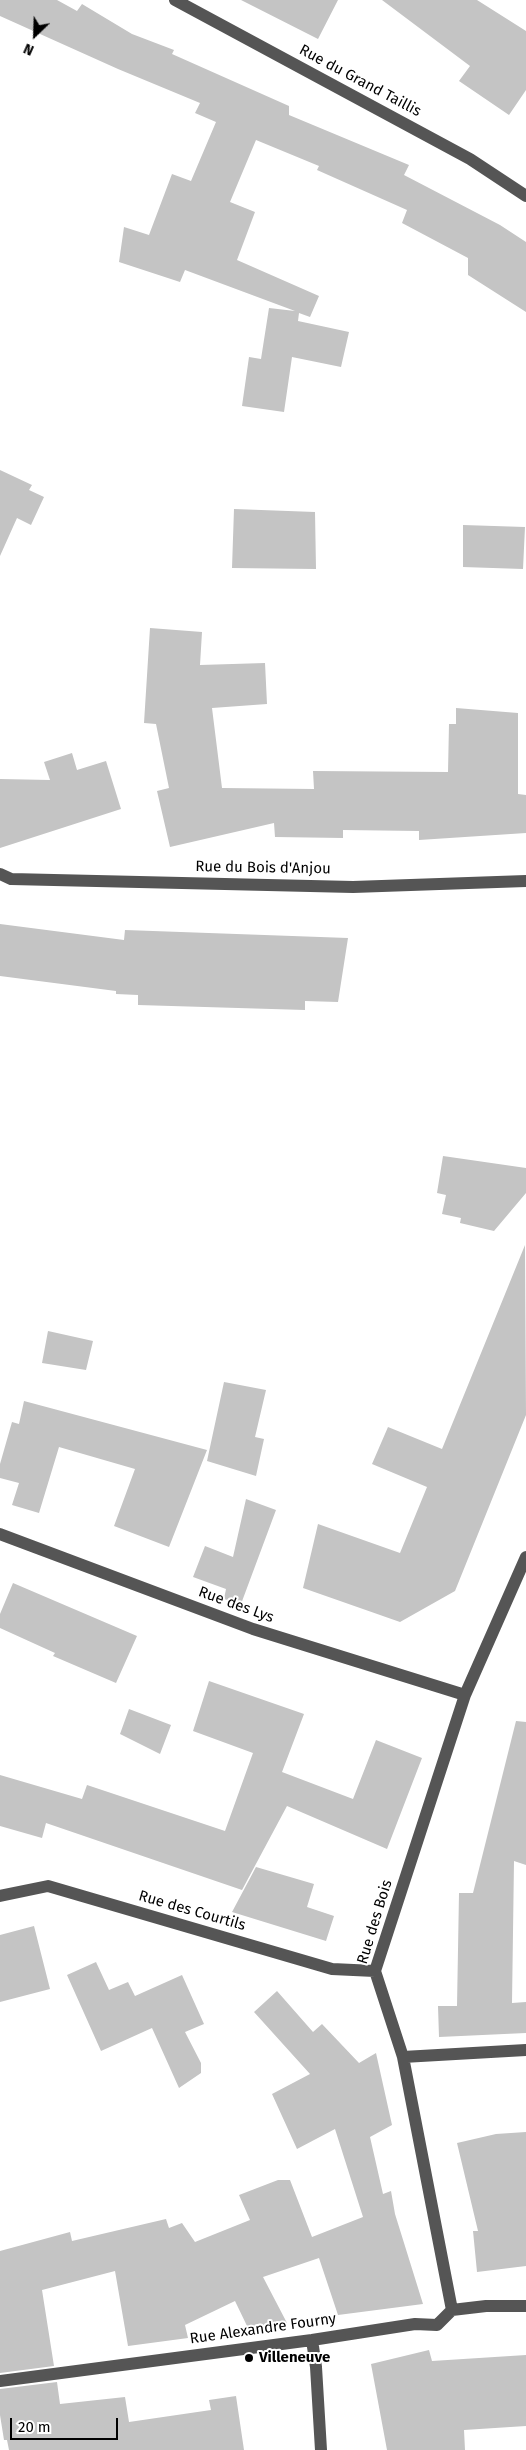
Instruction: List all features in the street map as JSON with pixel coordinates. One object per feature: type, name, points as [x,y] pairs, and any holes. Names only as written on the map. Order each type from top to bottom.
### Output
[{"type":"street","name":"Rue du Grand Taillis","points":[[175,0],[470,159],[526,196]]},
{"type":"street","name":"Rue du Bois d'Anjou","points":[[0,874],[11,879],[353,887],[526,881]]},
{"type":"street","name":"Rue des Lys","points":[[0,1534],[252,1629],[465,1696]]},
{"type":"street","name":"Rue des Bois","points":[[452,2310],[402,2057],[375,1971],[465,1696],[526,1557]]},
{"type":"street","name":"Rue des Courtils","points":[[0,1896],[48,1886],[332,1969],[375,1971]]},
{"type":"street","points":[[402,2057],[526,2050]]},
{"type":"street","points":[[452,2310],[486,2306],[526,2306]]},
{"type":"street","name":"Rue Alexandre Fourny","points":[[0,2381],[312,2340],[415,2324],[437,2325],[452,2310]]},
{"type":"street","points":[[312,2340],[316,2367],[321,2450]]},
{"type":"building","points":[[0,0],[57,0],[77,11],[82,4],[132,34],[174,50],[172,54],[289,106],[289,115],[409,165],[404,175],[500,225],[526,242],[526,312],[468,275],[468,258],[402,223],[407,210],[317,170],[319,166],[256,140],[230,202],[255,212],[237,260],[319,296],[310,317],[299,313],[298,321],[349,332],[341,367],[292,357],[284,412],[242,406],[249,357],[261,359],[269,308],[295,311],[185,270],[180,282],[119,262],[124,227],[149,235],[172,174],[191,181],[216,122],[195,113],[200,103],[118,69],[0,16]]},
{"type":"building","points":[[241,0],[338,0],[318,39]]},
{"type":"building","points":[[382,0],[477,0],[526,31],[526,90],[509,115],[459,81],[470,66]]},
{"type":"building","points":[[0,470],[32,485],[29,490],[44,497],[31,525],[17,518],[0,556]]},
{"type":"building","points":[[234,509],[315,512],[316,569],[232,568]]},
{"type":"building","points":[[463,525],[525,527],[523,569],[463,567]]},
{"type":"building","points":[[150,628],[202,632],[200,665],[265,663],[267,704],[212,708],[222,788],[314,789],[313,771],[448,772],[449,724],[456,724],[456,708],[518,713],[518,794],[526,795],[526,833],[419,840],[419,831],[343,830],[343,838],[275,837],[274,823],[170,847],[157,791],[169,788],[156,724],[144,723]]},
{"type":"building","points":[[72,753],[77,770],[106,761],[121,809],[0,848],[0,779],[50,780],[44,762]]},
{"type":"building","points":[[0,924],[124,940],[125,930],[348,938],[338,1002],[305,1001],[305,1010],[138,1005],[138,995],[116,994],[116,991],[0,976]]},
{"type":"building","points":[[443,1156],[526,1168],[526,1193],[494,1231],[460,1223],[461,1218],[442,1214],[446,1195],[437,1193]]},
{"type":"building","points":[[525,1245],[526,1415],[455,1591],[400,1622],[303,1588],[318,1524],[400,1553],[427,1487],[372,1464],[388,1427],[442,1449]]},
{"type":"building","points":[[48,1331],[93,1341],[86,1370],[42,1363]]},
{"type":"building","points":[[224,1382],[266,1390],[255,1437],[264,1439],[256,1476],[207,1461]]},
{"type":"building","points":[[24,1401],[207,1450],[169,1547],[114,1526],[135,1469],[59,1447],[39,1513],[12,1505],[19,1483],[0,1478],[0,1464],[12,1422],[19,1424]]},
{"type":"building","points":[[246,1499],[276,1510],[241,1604],[224,1599],[226,1589],[193,1577],[205,1546],[233,1557]]},
{"type":"building","points":[[13,1583],[137,1636],[116,1683],[53,1656],[55,1653],[0,1628],[0,1614]]},
{"type":"building","points":[[209,1681],[304,1714],[282,1772],[353,1799],[376,1740],[422,1758],[387,1849],[287,1806],[242,1890],[46,1823],[42,1838],[0,1826],[0,1775],[82,1799],[87,1785],[225,1831],[253,1753],[193,1731]]},
{"type":"building","points":[[129,1709],[171,1725],[160,1754],[120,1734]]},
{"type":"building","points":[[516,1721],[526,1722],[526,1865],[514,1861],[512,2003],[526,2002],[526,2033],[439,2037],[438,2006],[457,2006],[459,1893],[473,1893]]},
{"type":"building","points":[[256,1867],[314,1884],[307,1907],[334,1916],[326,1941],[232,1912]]},
{"type":"building","points":[[34,1926],[50,1989],[0,2002],[0,1935]]},
{"type":"building","points":[[96,1962],[109,1990],[128,1982],[135,1996],[182,1975],[204,2024],[185,2032],[201,2063],[201,2073],[179,2088],[152,2028],[101,2051],[67,1975]]},
{"type":"building","points":[[277,1991],[313,2032],[322,2024],[359,2063],[376,2053],[392,2125],[370,2137],[383,2194],[391,2191],[395,2214],[423,2304],[338,2315],[319,2258],[263,2277],[287,2323],[248,2328],[235,2301],[185,2325],[188,2338],[128,2346],[115,2271],[42,2290],[54,2366],[0,2373],[0,2251],[70,2232],[72,2241],[166,2219],[169,2228],[182,2223],[195,2242],[250,2220],[239,2195],[278,2180],[290,2180],[312,2237],[363,2217],[335,2129],[297,2149],[272,2094],[310,2074],[254,2012]]},
{"type":"building","points":[[526,2132],[526,2266],[477,2272],[473,2231],[478,2231],[457,2143],[496,2134]]},
{"type":"building","points":[[429,2350],[432,2361],[526,2355],[526,2426],[464,2430],[465,2450],[387,2450],[371,2364]]},
{"type":"building","points":[[57,2382],[60,2404],[125,2397],[129,2422],[211,2410],[209,2400],[236,2396],[244,2450],[9,2450],[7,2440],[4,2440],[0,2415],[0,2389]]},
{"type":"place","name":"Villeneuve","points":[[249,2358]]}]
